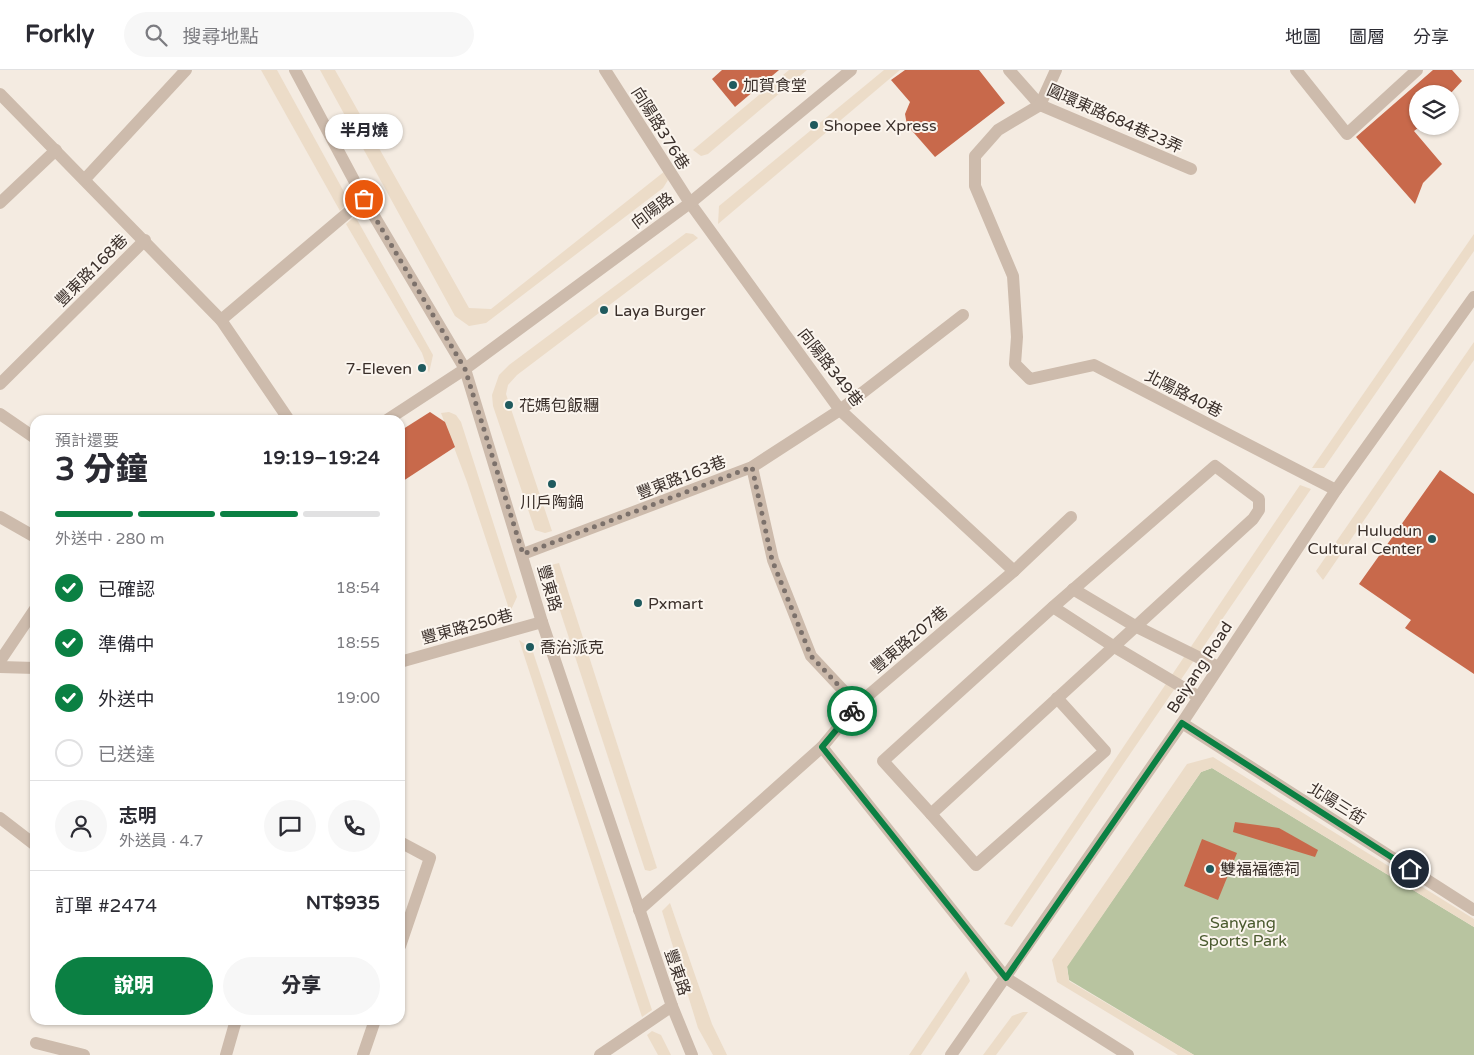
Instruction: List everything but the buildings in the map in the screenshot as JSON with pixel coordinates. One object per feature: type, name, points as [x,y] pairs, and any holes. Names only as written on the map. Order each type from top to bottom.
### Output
[{"type":"street","points":[[85,179],[186,70]]},
{"type":"street","name":"豐東路","points":[[295,70],[364,199],[465,369],[523,554],[542,622],[672,1006],[692,1055]]},
{"type":"street","name":"向陽路376巷","points":[[605,70],[690,202]]},
{"type":"street","name":"向陽路","points":[[396,415],[465,369],[690,202],[851,70]]},
{"type":"street","name":"圓環東路684巷23弄","points":[[1009,70],[1040,106],[1191,169]]},
{"type":"street","points":[[1040,106],[1056,70]]},
{"type":"street","points":[[1296,70],[1348,134],[1417,70]]},
{"type":"street","name":"豐東路168巷","points":[[0,94],[145,240],[0,384]]},
{"type":"street","name":"北陽路40巷","points":[[1040,106],[998,130],[975,156],[975,186],[1013,276],[1017,337],[1015,364],[1030,379],[1094,365],[1336,490]]},
{"type":"street","points":[[0,203],[56,150]]},
{"type":"street","points":[[221,320],[364,199]]},
{"type":"street","name":"向陽路349巷","points":[[690,202],[840,410],[1014,571]]},
{"type":"street","points":[[145,240],[221,320],[286,415]]},
{"type":"street","name":"Beiyang Road","points":[[951,1055],[1182,723],[1336,490],[1474,297]]},
{"type":"street","name":"豐東路163巷","points":[[523,554],[752,467],[840,410],[963,315]]},
{"type":"street","points":[[0,414],[30,435]]},
{"type":"street","points":[[930,814],[1113,646],[1253,519],[1259,510],[1259,499],[1215,466],[1053,606],[883,761],[930,814],[976,864],[1105,750],[1057,698]]},
{"type":"street","points":[[752,467],[772,560],[811,656],[857,705]]},
{"type":"street","points":[[0,517],[30,534]]},
{"type":"street","name":"豐東路207巷","points":[[639,910],[822,747],[857,705],[1014,571],[1071,517]]},
{"type":"street","points":[[1073,589],[1135,626],[1218,667]]},
{"type":"street","points":[[1053,606],[1113,646],[1199,697]]},
{"type":"street","points":[[0,661],[30,617]]},
{"type":"street","name":"豐東路250巷","points":[[405,661],[542,622]]},
{"type":"street","points":[[0,667],[30,668]]},
{"type":"street","name":"北陽三街","points":[[1182,723],[1474,910]]},
{"type":"street","points":[[822,747],[1006,978],[1128,1055]]},
{"type":"street","points":[[0,818],[30,840]]},
{"type":"street","points":[[405,845],[430,858],[405,931]]},
{"type":"street","points":[[600,1055],[672,1006]]},
{"type":"street","points":[[226,1055],[235,1025]]},
{"type":"street","points":[[363,1055],[373,1025]]},
{"type":"street","points":[[36,1043],[84,1055]]},
{"type":"green space","name":"Sanyang Sports Park","points":[[1212,768],[1474,927],[1474,1055],[1194,1055],[1069,980],[1067,966],[1201,772]]},
{"type":"shaded area","points":[[261,70],[277,70],[349,201],[340,211]]},
{"type":"shaded area","points":[[320,70],[335,70],[469,308],[491,309],[665,171],[668,180],[663,188],[486,323],[469,326],[455,316]]},
{"type":"shaded area","points":[[789,70],[807,70],[708,154],[701,156],[693,150]]},
{"type":"shaded area","points":[[884,70],[900,70],[718,224],[719,206]]},
{"type":"shaded area","points":[[355,216],[433,355],[429,373],[422,353],[346,224]]},
{"type":"shaded area","points":[[686,233],[693,234],[698,238],[517,375],[508,385],[506,394],[552,531],[545,533],[535,530],[493,406],[492,395],[499,375],[509,365]]},
{"type":"shaded area","points":[[1474,234],[1474,251],[1324,468],[1312,468]]},
{"type":"shaded area","points":[[1474,342],[1474,360],[1323,580],[1316,571]]},
{"type":"shaded area","points":[[449,412],[456,415],[461,422],[517,597],[510,612],[467,482],[441,413]]},
{"type":"shaded area","points":[[1300,485],[1311,489],[1012,927],[1004,924]]},
{"type":"shaded area","points":[[559,563],[657,868],[650,871],[645,870],[547,571],[551,565]]},
{"type":"shaded area","points":[[519,640],[532,649],[652,1010],[642,1017]]},
{"type":"shaded area","points":[[1213,757],[1474,919],[1474,927],[1212,768],[1201,772],[1067,967],[1069,981],[1194,1055],[1178,1055],[1057,982],[1052,960],[1187,764]]},
{"type":"shaded area","points":[[670,903],[712,1024],[727,1055],[713,1055],[698,1028],[662,911]]},
{"type":"shaded area","points":[[966,971],[970,981],[921,1055],[909,1055]]},
{"type":"shaded area","points":[[1028,1012],[996,1055],[983,1055],[1012,1016]]},
{"type":"shaded area","points":[[652,1031],[661,1035],[671,1055],[658,1055],[647,1035]]},
{"type":"way so far","points":[[364,199],[465,369],[523,554],[752,467],[772,560],[811,656],[857,705],[852,711]]},
{"type":"place","name":"加賀食堂","points":[[733,85]]},
{"type":"place","name":"Shopee Xpress","points":[[814,125]]},
{"type":"place","name":"半月燒","points":[[364,199]]},
{"type":"place","name":"Laya Burger","points":[[604,310]]},
{"type":"place","name":"7-Eleven","points":[[422,368]]},
{"type":"place","name":"花媽包飯糰","points":[[509,405]]},
{"type":"place","name":"川戶陶鍋","points":[[552,484]]},
{"type":"place","name":"Huludun Cultural Center","points":[[1432,539]]},
{"type":"place","name":"Pxmart","points":[[638,603]]},
{"type":"place","name":"喬治派克","points":[[530,647]]},
{"type":"place","name":"雙福福德祠","points":[[1210,869]]},
{"type":"route","points":[[852,711],[822,747],[1006,978],[1182,723],[1410,869]]}]
